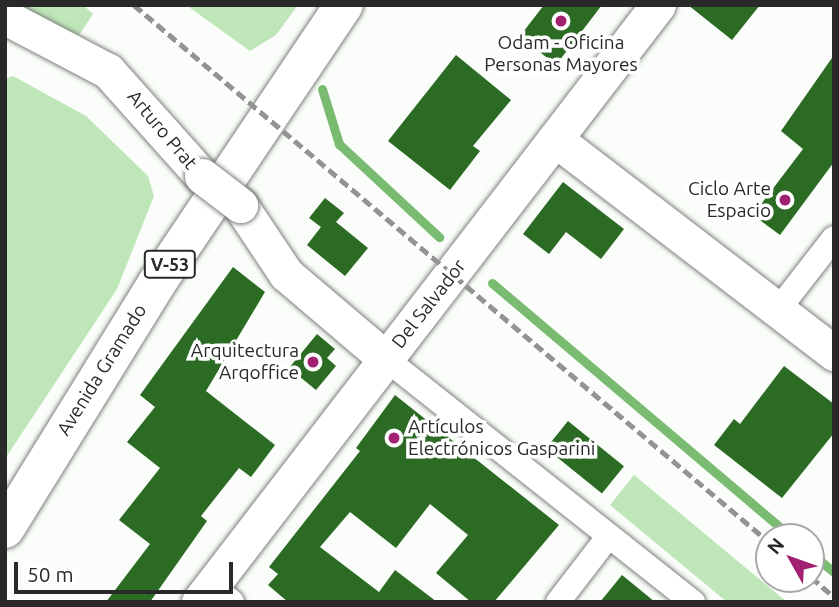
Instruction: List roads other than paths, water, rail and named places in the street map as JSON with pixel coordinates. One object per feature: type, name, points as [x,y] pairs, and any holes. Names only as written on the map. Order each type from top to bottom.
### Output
[{"type":"main road","name":"Avenida Gramado","points":[[5,529],[157,283],[344,5]]},
{"type":"street","name":"Del Salvador","points":[[214,596],[386,359],[658,5]]},
{"type":"street","name":"Arturo Prat","points":[[5,17],[108,71],[202,176],[240,205],[286,274],[386,359]]},
{"type":"street","points":[[555,139],[834,353]]},
{"type":"street","points":[[778,310],[834,238]]},
{"type":"street","points":[[386,359],[693,602]]},
{"type":"street","points":[[558,602],[608,537]]},
{"type":"waterway","points":[[322,89],[339,144],[439,237]]},
{"type":"waterway","points":[[492,283],[775,523]]},
{"type":"waterway","points":[[825,565],[834,572]]},
{"type":"railway","points":[[134,5],[755,530]]},
{"type":"railway","points":[[825,589],[834,597]]},
{"type":"place","name":"Odam - Oficina Personas Mayores","points":[[561,21]]},
{"type":"place","name":"Ciclo Arte Espacio","points":[[785,200]]},
{"type":"place","name":"Arquitectura Arqoffice","points":[[313,362]]},
{"type":"place","name":"Artículos Electrónicos Gasparini","points":[[394,438]]}]
